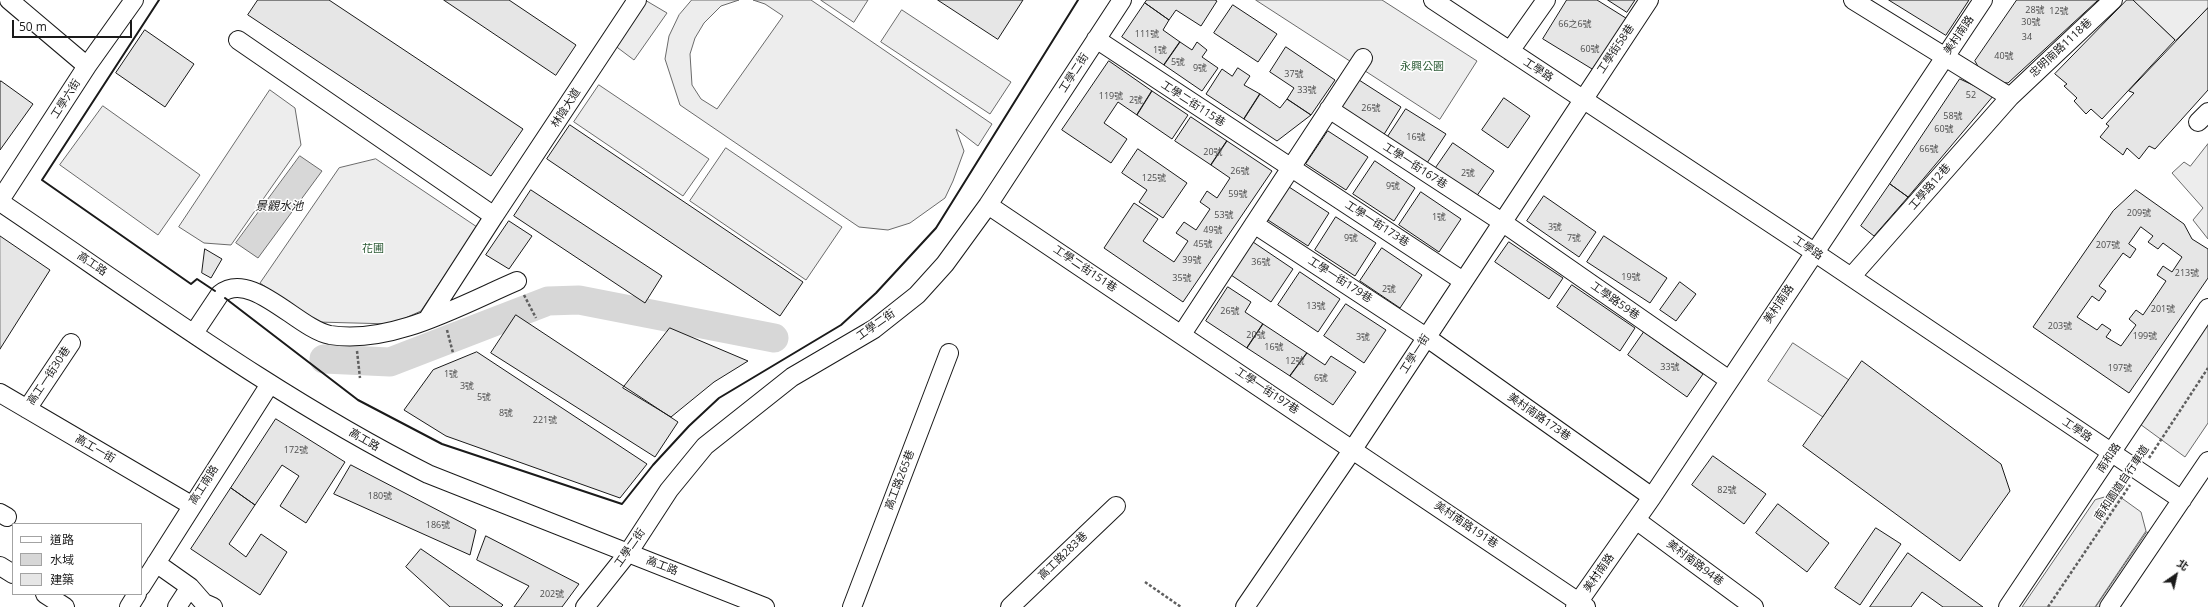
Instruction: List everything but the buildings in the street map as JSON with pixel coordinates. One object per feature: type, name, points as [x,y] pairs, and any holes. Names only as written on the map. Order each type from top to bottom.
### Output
[{"type":"street","name":"工學六街","points":[[0,201],[87,66],[134,0]]},
{"type":"street","name":"林陰大道","points":[[435,316],[494,216],[637,0]]},
{"type":"street","name":"工學二街","points":[[585,607],[628,553],[669,490],[705,446],[792,377],[874,328],[917,295],[946,264],[988,205],[1122,0]]},
{"type":"street","name":"工學路","points":[[1432,0],[1814,252],[2182,500]]},
{"type":"street","points":[[1510,51],[1546,0]]},
{"type":"street","name":"工學街58巷","points":[[1582,99],[1649,0]]},
{"type":"street","points":[[1853,0],[2010,97]]},
{"type":"street","name":"美村南路","points":[[1580,605],[1983,0]]},
{"type":"street","name":"忠明南路1118巷","points":[[2010,97],[2112,0]]},
{"type":"street","points":[[17,3],[87,66]]},
{"type":"street","name":"工學二街115巷","points":[[1096,39],[1291,168]]},
{"type":"street","points":[[238,40],[494,216]]},
{"type":"street","points":[[1182,334],[1363,58]]},
{"type":"street","name":"工學路12巷","points":[[1851,277],[2010,97]]},
{"type":"street","name":"工學一街","points":[[1245,607],[1353,449],[1582,99]]},
{"type":"street","name":"工學一街167巷","points":[[1329,109],[1502,222]]},
{"type":"street","name":"工學一街173巷","points":[[1291,168],[1463,281]]},
{"type":"street","name":"高工路","points":[[0,201],[270,384],[394,457],[428,474],[765,607]]},
{"type":"street","name":"工學二街151巷","points":[[988,205],[1182,334]]},
{"type":"street","name":"工學路59巷","points":[[1502,222],[1729,380]]},
{"type":"street","name":"工學一街179巷","points":[[1254,224],[1426,337]]},
{"type":"street","points":[[194,333],[220,294],[236,287],[249,289],[311,327],[328,334],[356,337],[391,332],[435,316],[517,281]]},
{"type":"street","name":"南和路","points":[[2008,607],[2112,454],[2208,308]]},
{"type":"street","name":"工學一街197巷","points":[[1182,334],[1353,449]]},
{"type":"street","name":"美村南路173巷","points":[[1426,337],[1652,497]]},
{"type":"street","name":"高工一街30巷","points":[[27,409],[71,343]]},
{"type":"street","name":"高工路265巷","points":[[852,607],[949,353]]},
{"type":"street","name":"高工南路","points":[[142,585],[191,506],[270,384]]},
{"type":"street","name":"高工一街","points":[[0,393],[191,506]]},
{"type":"street","name":"美村南路191巷","points":[[1353,449],[1580,605]]},
{"type":"street","points":[[2109,607],[2208,461]]},
{"type":"street","name":"高工路283巷","points":[[1010,607],[1116,506]]},
{"type":"street","name":"美村南路94巷","points":[[1636,520],[1754,607]]},
{"type":"street","points":[[156,563],[190,587],[204,603],[213,607]]},
{"type":"street","points":[[0,566],[12,573]]},
{"type":"street","points":[[178,607],[190,587]]},
{"type":"street","points":[[46,595],[66,607]]},
{"type":"street","points":[[129,607],[136,595]]},
{"type":"path","points":[[517,281],[536,318]]},
{"type":"path","points":[[435,316],[453,353]]},
{"type":"path","points":[[356,337],[360,378]]},
{"type":"path","name":"南和園道自行車道","points":[[2048,607],[2208,368]]},
{"type":"path","points":[[1145,582],[1181,607]]},
{"type":"shaded area","points":[[645,0],[667,13],[634,60],[614,45]]},
{"type":"shaded area","points":[[692,0],[739,0],[721,6],[704,23],[695,38],[690,54],[692,85],[701,99],[717,109],[783,16],[765,4],[753,0],[811,0],[992,124],[978,146],[956,129],[964,151],[945,198],[910,223],[888,230],[859,227],[680,105],[665,59],[669,36],[679,15]]},
{"type":"shaded area","points":[[821,0],[868,0],[854,22]]},
{"type":"shaded area","name":"永興公園","points":[[1256,0],[1382,0],[1477,61],[1440,119]]},
{"type":"shaded area","points":[[2133,0],[2208,0],[2208,8],[2176,40]]},
{"type":"shaded area","points":[[902,10],[1011,82],[990,114],[881,42]]},
{"type":"shaded area","points":[[599,85],[709,159],[683,196],[574,122]]},
{"type":"shaded area","points":[[270,90],[295,108],[301,145],[231,245],[204,243],[179,227]]},
{"type":"shaded area","points":[[103,106],[200,175],[158,235],[60,165]]},
{"type":"shaded area","points":[[2208,144],[2208,239],[2193,220],[2203,208],[2172,173],[2184,162],[2190,166]]},
{"type":"shaded area","points":[[726,148],[842,227],[806,280],[690,201]]},
{"type":"shaded area","name":"花圃","points":[[376,159],[477,227],[421,311],[392,324],[317,322],[260,283],[339,168]]},
{"type":"shaded area","points":[[2208,302],[2208,423],[2185,457],[2129,416]]},
{"type":"shaded area","points":[[1793,343],[1849,380],[1823,417],[1768,381]]},
{"type":"shaded area","points":[[2116,494],[2141,512],[2146,531],[2095,607],[2022,607],[2095,500]]},
{"type":"shaded area","points":[[2147,532],[2151,535],[2103,607],[2096,607]]},
{"type":"water","name":"景觀水池","points":[[300,156],[322,171],[258,258],[236,243]]},
{"type":"waterway","points":[[324,359],[390,362],[548,301],[579,300],[774,338]]},
{"type":"wall","points":[[159,0],[42,180],[191,284],[197,279],[215,291]]},
{"type":"wall","points":[[225,298],[358,400],[442,444],[622,504],[653,465],[689,426],[719,398],[841,325],[876,293],[936,228],[1078,0]]}]
